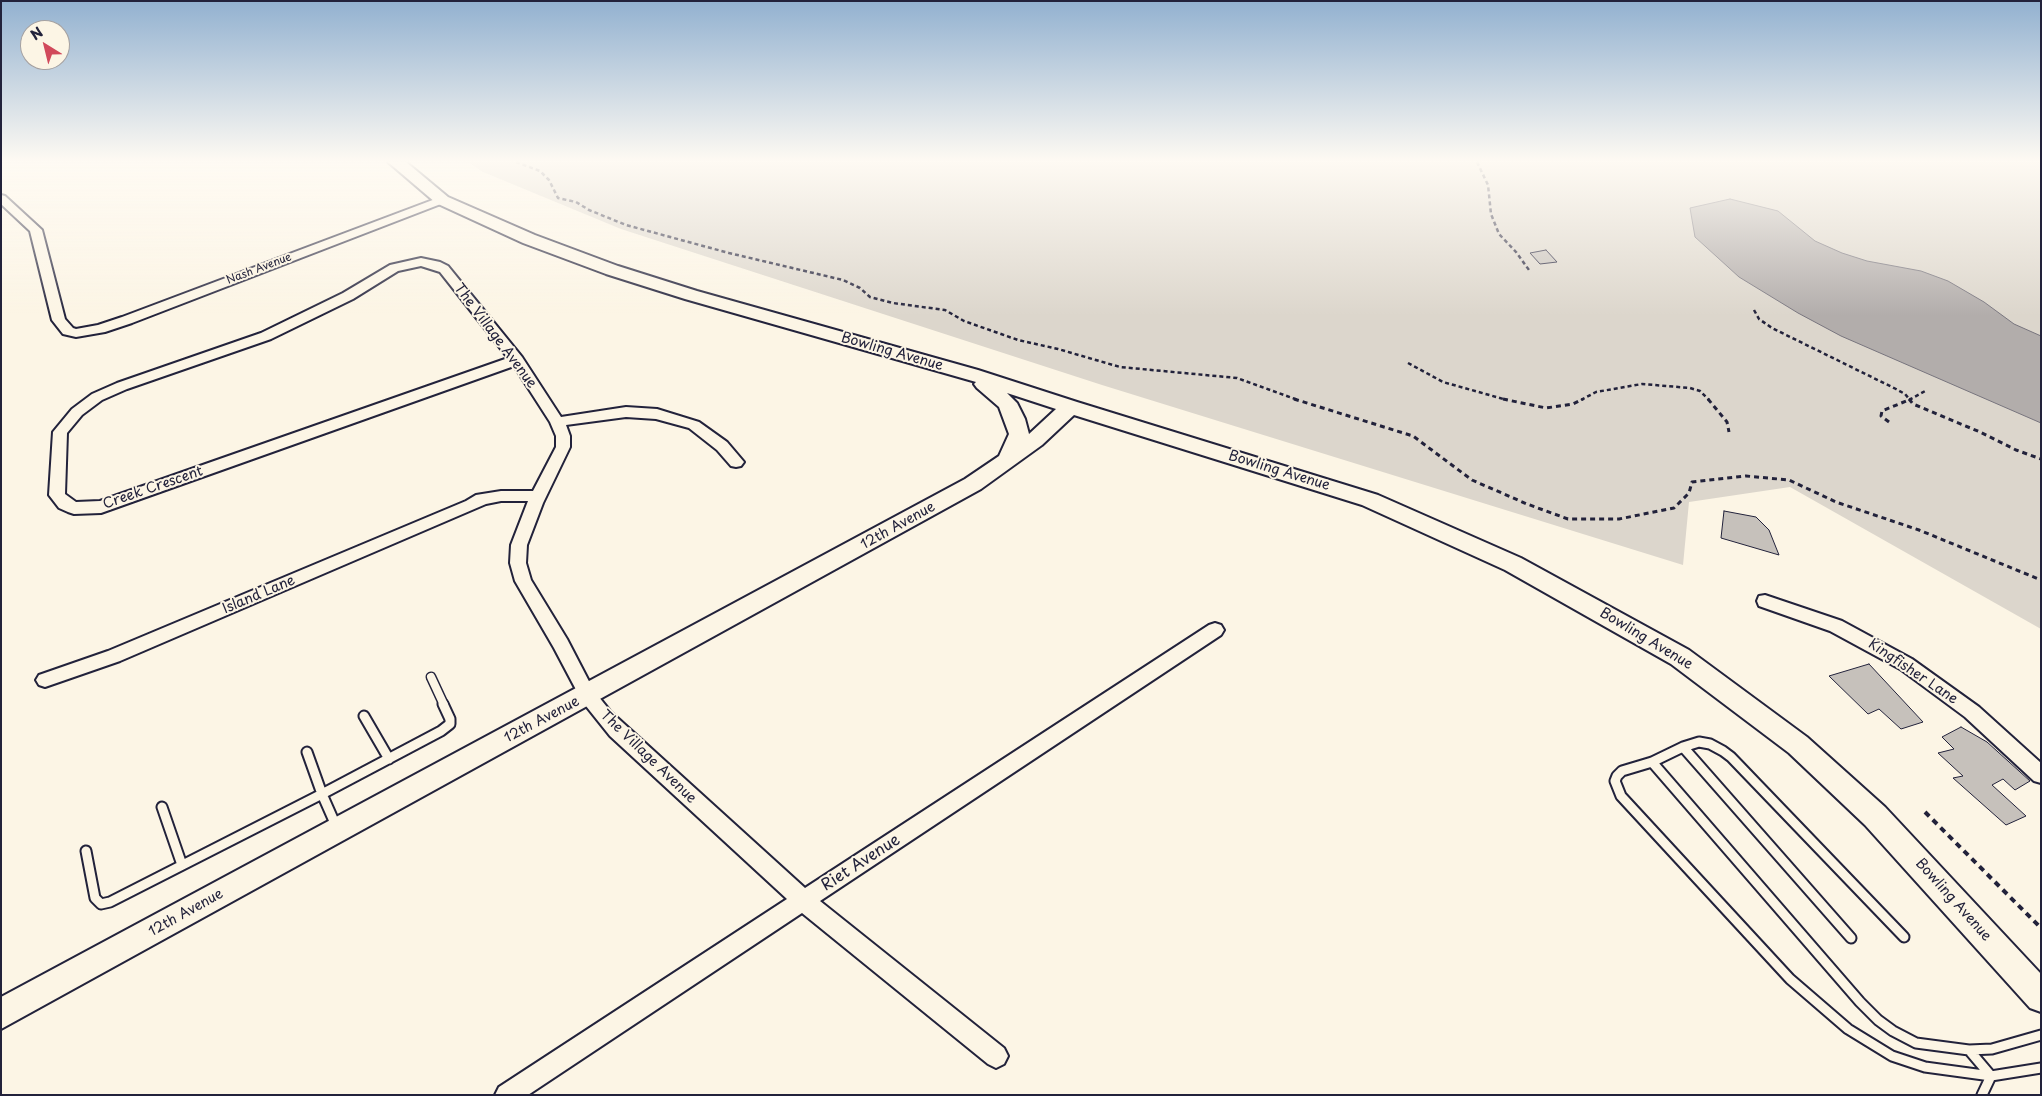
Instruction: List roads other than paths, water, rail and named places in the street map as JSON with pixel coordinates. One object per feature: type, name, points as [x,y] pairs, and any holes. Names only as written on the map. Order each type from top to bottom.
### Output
[{"type":"main road","name":"Bowling Avenue","points":[[472,213],[529,238],[612,270],[691,295],[971,374],[1070,407],[1370,500],[1513,564],[1680,657],[1798,745],[1875,816],[2041,997]]},
{"type":"main road","points":[[971,374],[1007,403],[1016,419],[1019,434],[1005,463]]},
{"type":"main road","name":"12th Avenue","points":[[1,1014],[588,696],[973,484],[1036,440],[1070,407]]},
{"type":"street","name":"Nash Avenue","points":[[18,213],[36,230],[59,320],[68,330],[76,332],[95,330],[118,323],[407,213]]},
{"type":"street","name":"Creek Crescent","points":[[444,269],[421,262],[394,268],[348,296],[266,336],[226,352],[122,386],[98,397],[77,412],[60,432],[58,495],[65,504],[74,508],[101,507],[517,360]]},
{"type":"street","name":"The Village Avenue","points":[[444,269],[517,360],[557,422],[563,436],[563,446],[537,500],[519,545],[518,563],[523,581],[561,644],[588,696],[604,718],[804,901],[996,1056]]},
{"type":"street","points":[[557,422],[626,412],[656,414],[694,425],[722,446],[736,462]]},
{"type":"street","name":"Island Lane","points":[[45,680],[123,652],[472,506],[499,502],[537,500]]},
{"type":"street","name":"Kingfisher Lane","points":[[1765,601],[1836,626],[1906,664],[1972,712],[2041,774]]},
{"type":"street","name":"Riet Avenue","points":[[507,1095],[1215,630]]},
{"type":"lane","points":[[86,851],[95,898],[101,904],[110,902],[441,731],[450,724],[450,719],[431,677]]},
{"type":"lane","points":[[364,716],[389,759]]},
{"type":"lane","points":[[1904,937],[1731,757],[1704,742],[1683,746],[1652,762],[1622,771],[1617,776],[1615,781],[1621,796],[1790,979],[1848,1029],[1892,1056],[1924,1067],[1991,1076],[2041,1068]]},
{"type":"lane","points":[[1683,746],[1851,938]]},
{"type":"lane","points":[[308,752],[322,794],[338,830]]},
{"type":"lane","points":[[1652,762],[1860,1002],[1878,1020],[1916,1043],[1969,1050],[1992,1049],[2041,1035]]},
{"type":"lane","points":[[162,807],[182,865]]},
{"type":"lane","points":[[1969,1050],[1991,1076]]},
{"type":"lane","points":[[1982,1095],[1991,1076]]}]
